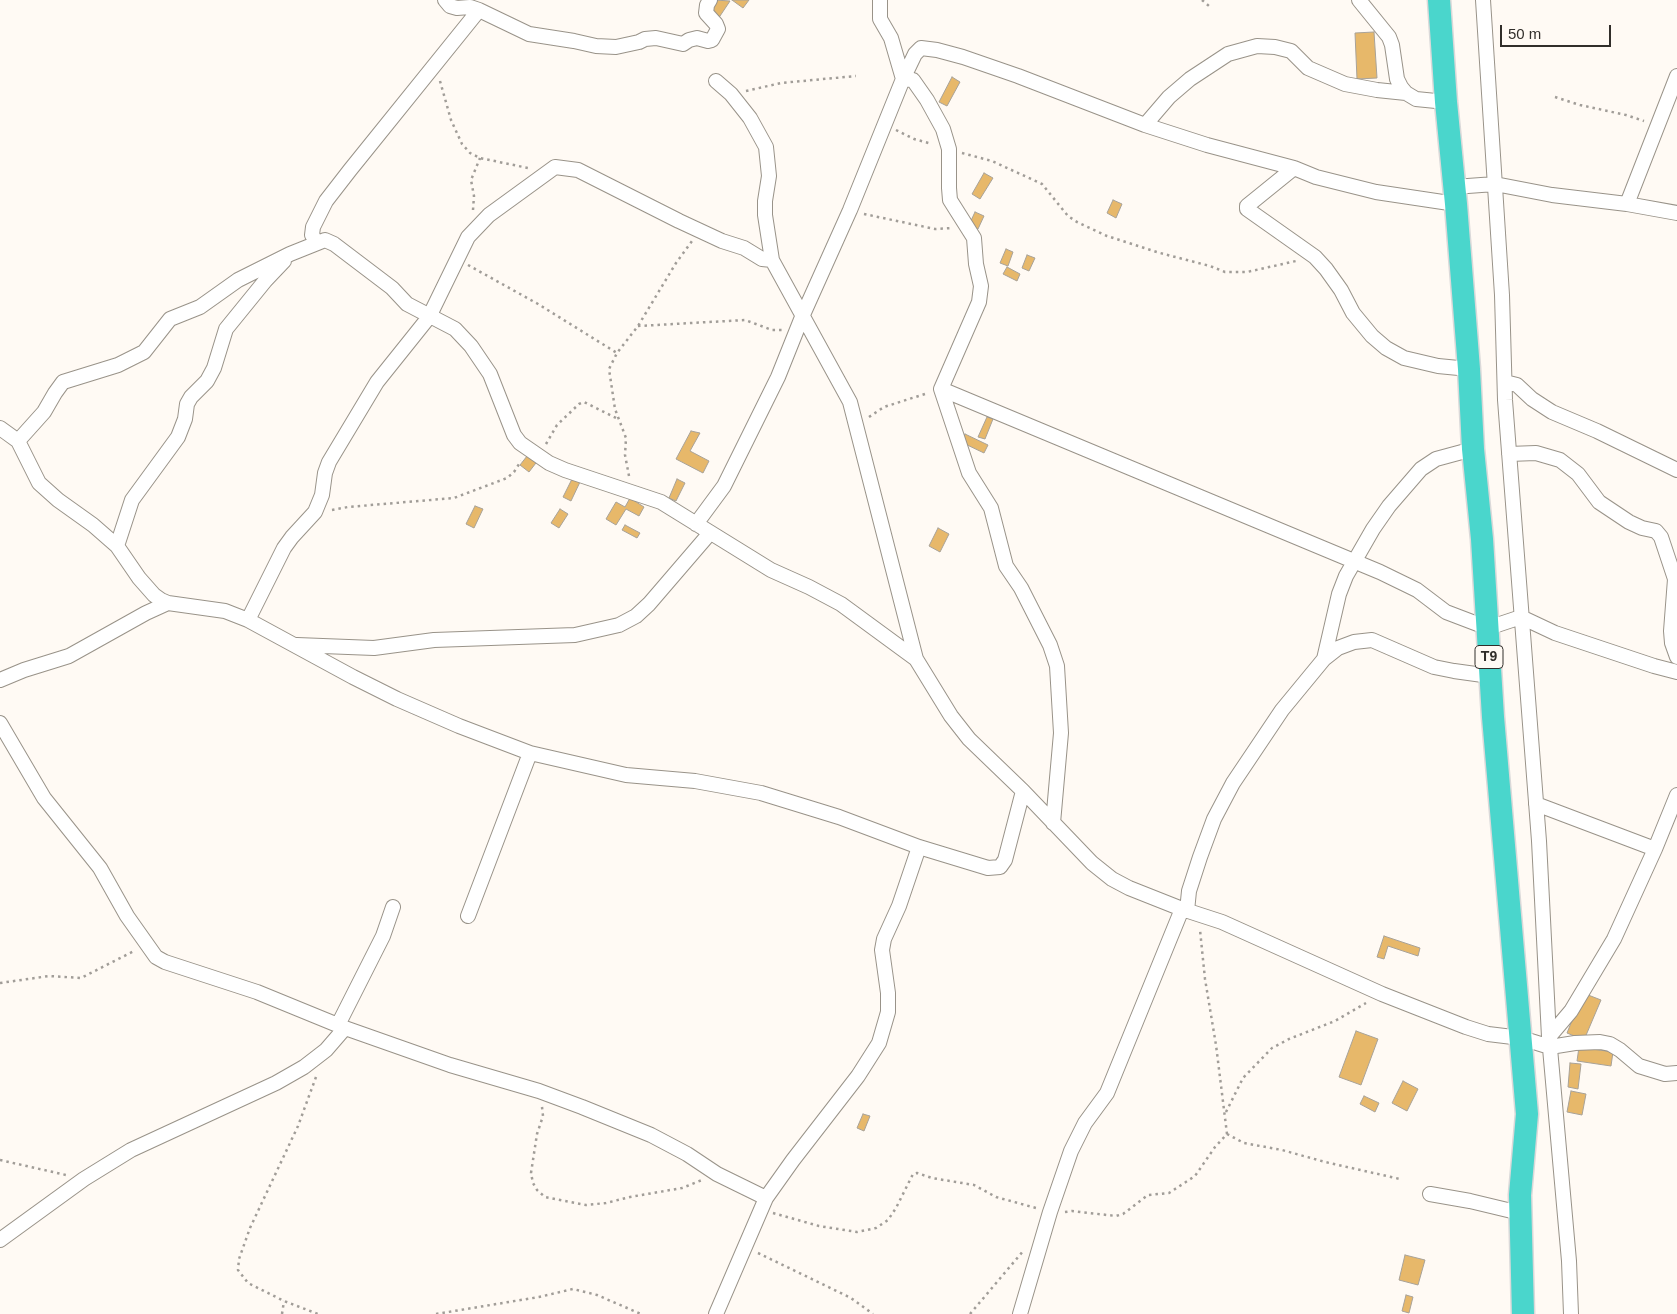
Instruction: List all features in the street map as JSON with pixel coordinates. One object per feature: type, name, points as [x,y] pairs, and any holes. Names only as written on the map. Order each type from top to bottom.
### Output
[{"type":"highway","name":"T9","points":[[1439,0],[1469,369],[1473,449],[1482,539],[1490,676],[1527,1114],[1520,1195],[1523,1314]]},
{"type":"street","points":[[446,0],[450,6],[479,10],[529,34],[596,46],[616,46],[639,42],[645,38],[656,38],[682,44],[697,38],[712,40],[718,29],[706,13],[710,0]]},
{"type":"street","points":[[880,0],[880,19],[891,38],[903,79]]},
{"type":"street","points":[[1359,0],[1389,37],[1400,87],[1416,99],[1446,102]]},
{"type":"street","points":[[1483,0],[1502,295],[1509,454],[1536,804],[1550,1042],[1571,1314]]},
{"type":"street","points":[[317,243],[312,235],[313,227],[326,201],[479,10]]},
{"type":"street","points":[[1145,124],[1169,97],[1190,79],[1228,54],[1257,46],[1275,47],[1291,51],[1308,68],[1346,84],[1406,93]]},
{"type":"street","points":[[696,524],[724,486],[778,377],[802,317],[850,210],[903,79],[914,54],[921,48],[963,57],[1207,145],[1294,168],[1316,177],[1376,192],[1455,196],[1495,184],[1552,195],[1628,204],[1677,213]]},
{"type":"street","points":[[1628,204],[1677,76]]},
{"type":"street","points":[[903,79],[913,80],[943,129],[949,149],[950,200],[974,238],[976,264],[981,286],[979,302],[941,389],[969,473],[991,508],[1006,566],[1021,588],[1050,645],[1057,666],[1061,734],[1053,824]]},
{"type":"street","points":[[716,81],[731,94],[750,118],[766,147],[769,176],[765,215],[772,260],[850,402],[916,659],[951,716],[968,739],[1023,791],[1092,863],[1112,879],[1130,888],[1222,922],[1382,994],[1466,1027],[1488,1034],[1550,1042],[1600,1042],[1610,1044],[1639,1066],[1665,1074],[1677,1073]]},
{"type":"street","points":[[248,620],[284,548],[315,512],[322,495],[325,473],[337,448],[377,382],[429,317],[468,237],[489,215],[555,167],[578,170],[722,241],[744,248],[762,259],[772,260]]},
{"type":"street","points":[[1294,168],[1252,202],[1248,208],[1314,257],[1326,269],[1341,290],[1353,313],[1372,336],[1386,348],[1404,358],[1438,366],[1469,369]]},
{"type":"street","points":[[18,441],[44,412],[63,382],[118,365],[144,352],[170,320],[200,307],[238,280],[290,254],[325,240],[334,244],[392,288],[408,304],[429,317],[450,325],[470,346],[490,374],[514,435],[520,443],[549,463],[565,470],[662,502],[771,570],[841,604],[916,659]]},
{"type":"street","points":[[116,546],[132,500],[178,437],[185,419],[187,404],[191,397],[208,381],[226,330],[290,254]]},
{"type":"street","points":[[1505,382],[1517,385],[1532,399],[1552,412],[1597,431],[1677,470]]},
{"type":"street","points":[[941,389],[1354,561],[1417,590],[1446,612],[1488,628],[1521,617],[1564,636],[1677,672]]},
{"type":"street","points":[[0,428],[18,441],[39,483],[58,500],[93,525],[116,546],[154,595],[168,603],[225,611],[248,620],[397,699],[530,753],[626,775],[695,781],[761,793],[839,817],[919,847],[988,868],[1000,866],[1005,860],[1023,791]]},
{"type":"street","points":[[1324,659],[1346,576],[1388,506],[1421,468],[1436,459],[1473,449]]},
{"type":"street","points":[[1509,454],[1536,453],[1560,460],[1578,474],[1592,489],[1599,502],[1629,522],[1642,528],[1656,531],[1661,537],[1675,579],[1671,631],[1672,643],[1677,657]]},
{"type":"street","points":[[296,645],[374,648],[434,640],[575,635],[618,625],[636,616],[649,604],[710,533]]},
{"type":"street","points":[[0,680],[24,670],[69,656],[146,613],[168,603]]},
{"type":"street","points":[[1020,1314],[1042,1240],[1056,1213],[1072,1151],[1085,1123],[1107,1093],[1189,911],[1189,891],[1214,819],[1232,783],[1282,710],[1324,659],[1338,648],[1354,642],[1372,640],[1434,667],[1490,676]]},
{"type":"street","points":[[0,723],[44,798],[100,868],[127,916],[156,957],[165,962],[257,992],[341,1027],[450,1065],[539,1091],[651,1135],[686,1154],[763,1204]]},
{"type":"street","points":[[468,916],[530,753]]},
{"type":"street","points":[[1550,1042],[1614,939],[1677,796]]},
{"type":"street","points":[[1536,804],[1655,849]]},
{"type":"street","points":[[716,1314],[763,1204],[793,1160],[858,1076],[879,1043],[885,1025],[888,1002],[882,950],[919,847]]},
{"type":"street","points":[[0,1240],[84,1179],[130,1150],[276,1083],[304,1067],[326,1050],[341,1027],[383,936],[394,907]]},
{"type":"street","points":[[1430,1194],[1520,1213]]},
{"type":"path","points":[[1202,0],[1209,6]]},
{"type":"path","points":[[435,64],[451,120],[462,144],[470,153],[480,158],[534,169],[555,167]]},
{"type":"path","points":[[731,94],[781,83],[856,76]]},
{"type":"path","points":[[1555,97],[1580,106],[1626,115],[1658,126]]},
{"type":"path","points":[[885,125],[914,139],[992,161],[1021,173],[1042,184],[1068,216],[1077,222],[1107,236],[1160,253],[1210,266],[1225,272],[1246,272],[1314,257]]},
{"type":"path","points":[[468,237],[473,203],[472,180],[480,158]]},
{"type":"path","points":[[850,210],[935,229],[968,227]]},
{"type":"path","points":[[632,492],[626,466],[626,438],[615,409],[610,369],[617,353],[638,326],[676,263],[700,230]]},
{"type":"path","points":[[457,258],[508,286],[617,353]]},
{"type":"path","points":[[638,326],[745,320],[772,330],[797,333]]},
{"type":"path","points":[[857,425],[884,408],[941,389]]},
{"type":"path","points":[[315,512],[348,507],[454,498],[507,478],[543,448],[556,425],[579,404],[584,402],[618,419]]},
{"type":"path","points":[[763,1204],[819,1226],[857,1232],[876,1228],[888,1220],[913,1174],[917,1173],[932,1178],[974,1185],[996,1196],[1056,1213],[1072,1211],[1116,1216],[1123,1214],[1148,1195],[1169,1193],[1195,1176],[1215,1147],[1227,1134],[1226,1114],[1205,979],[1189,911]]},
{"type":"path","points":[[0,983],[49,976],[81,978],[146,945]]},
{"type":"path","points":[[1226,1114],[1243,1078],[1272,1048],[1289,1039],[1335,1021],[1382,994]]},
{"type":"path","points":[[318,1314],[284,1301],[248,1283],[238,1270],[239,1259],[250,1228],[298,1126],[326,1050]]},
{"type":"path","points":[[539,1091],[543,1116],[537,1134],[531,1173],[537,1190],[545,1197],[586,1205],[606,1203],[682,1188],[716,1174]]},
{"type":"path","points":[[1227,1134],[1244,1143],[1282,1150],[1400,1180]]},
{"type":"path","points":[[0,1160],[84,1179]]},
{"type":"path","points":[[970,1314],[1020,1253],[1028,1246],[1042,1240]]},
{"type":"path","points":[[744,1247],[851,1298],[873,1314]]},
{"type":"path","points":[[436,1314],[538,1297],[573,1289],[597,1295],[641,1314]]},
{"type":"path","points":[[282,1314],[284,1301]]},
{"type":"building","points":[[715,0],[730,1],[718,19],[707,12]]},
{"type":"building","points":[[732,0],[749,0],[743,8]]},
{"type":"building","points":[[1374,32],[1377,78],[1357,79],[1355,33]]},
{"type":"building","points":[[952,77],[960,82],[947,106],[939,102]]},
{"type":"building","points":[[984,173],[993,178],[980,199],[972,194]]},
{"type":"building","points":[[1113,200],[1122,204],[1116,218],[1107,213]]},
{"type":"building","points":[[975,212],[984,216],[978,229],[969,225]]},
{"type":"building","points":[[1006,249],[1013,252],[1008,266],[1000,263]]},
{"type":"building","points":[[1027,255],[1035,258],[1029,271],[1022,268]]},
{"type":"building","points":[[1007,267],[1020,274],[1017,281],[1003,274]]},
{"type":"building","points":[[987,417],[993,419],[985,439],[978,437]]},
{"type":"building","points":[[691,431],[700,433],[690,451],[709,461],[703,473],[676,459]]},
{"type":"building","points":[[965,434],[988,445],[984,453],[961,442]]},
{"type":"building","points":[[531,451],[539,459],[529,472],[520,465]]},
{"type":"building","points":[[572,479],[580,482],[571,501],[563,497]]},
{"type":"building","points":[[677,479],[685,483],[676,501],[669,498]]},
{"type":"building","points":[[630,498],[644,507],[639,516],[626,509],[616,525],[606,519],[616,502],[625,507]]},
{"type":"building","points":[[475,506],[483,509],[474,528],[466,524]]},
{"type":"building","points":[[560,509],[568,514],[559,528],[551,523]]},
{"type":"building","points":[[625,525],[640,533],[637,538],[622,530]]},
{"type":"building","points":[[938,528],[949,534],[940,552],[929,546]]},
{"type":"building","points":[[1384,936],[1420,948],[1418,956],[1388,946],[1384,959],[1377,957]]},
{"type":"building","points":[[1583,993],[1601,1000],[1584,1040],[1567,1033]]},
{"type":"building","points":[[1356,1031],[1378,1039],[1361,1085],[1339,1077]]},
{"type":"building","points":[[1579,1047],[1613,1052],[1611,1066],[1577,1061]]},
{"type":"building","points":[[1570,1063],[1581,1064],[1578,1089],[1568,1087]]},
{"type":"building","points":[[1403,1081],[1418,1089],[1407,1111],[1392,1103]]},
{"type":"building","points":[[1571,1091],[1586,1094],[1582,1115],[1567,1112]]},
{"type":"building","points":[[1364,1096],[1379,1103],[1375,1112],[1360,1104]]},
{"type":"building","points":[[863,1114],[870,1116],[864,1131],[857,1128]]},
{"type":"building","points":[[1405,1255],[1425,1260],[1418,1285],[1399,1280]]},
{"type":"building","points":[[1406,1295],[1413,1297],[1409,1313],[1402,1311]]}]
